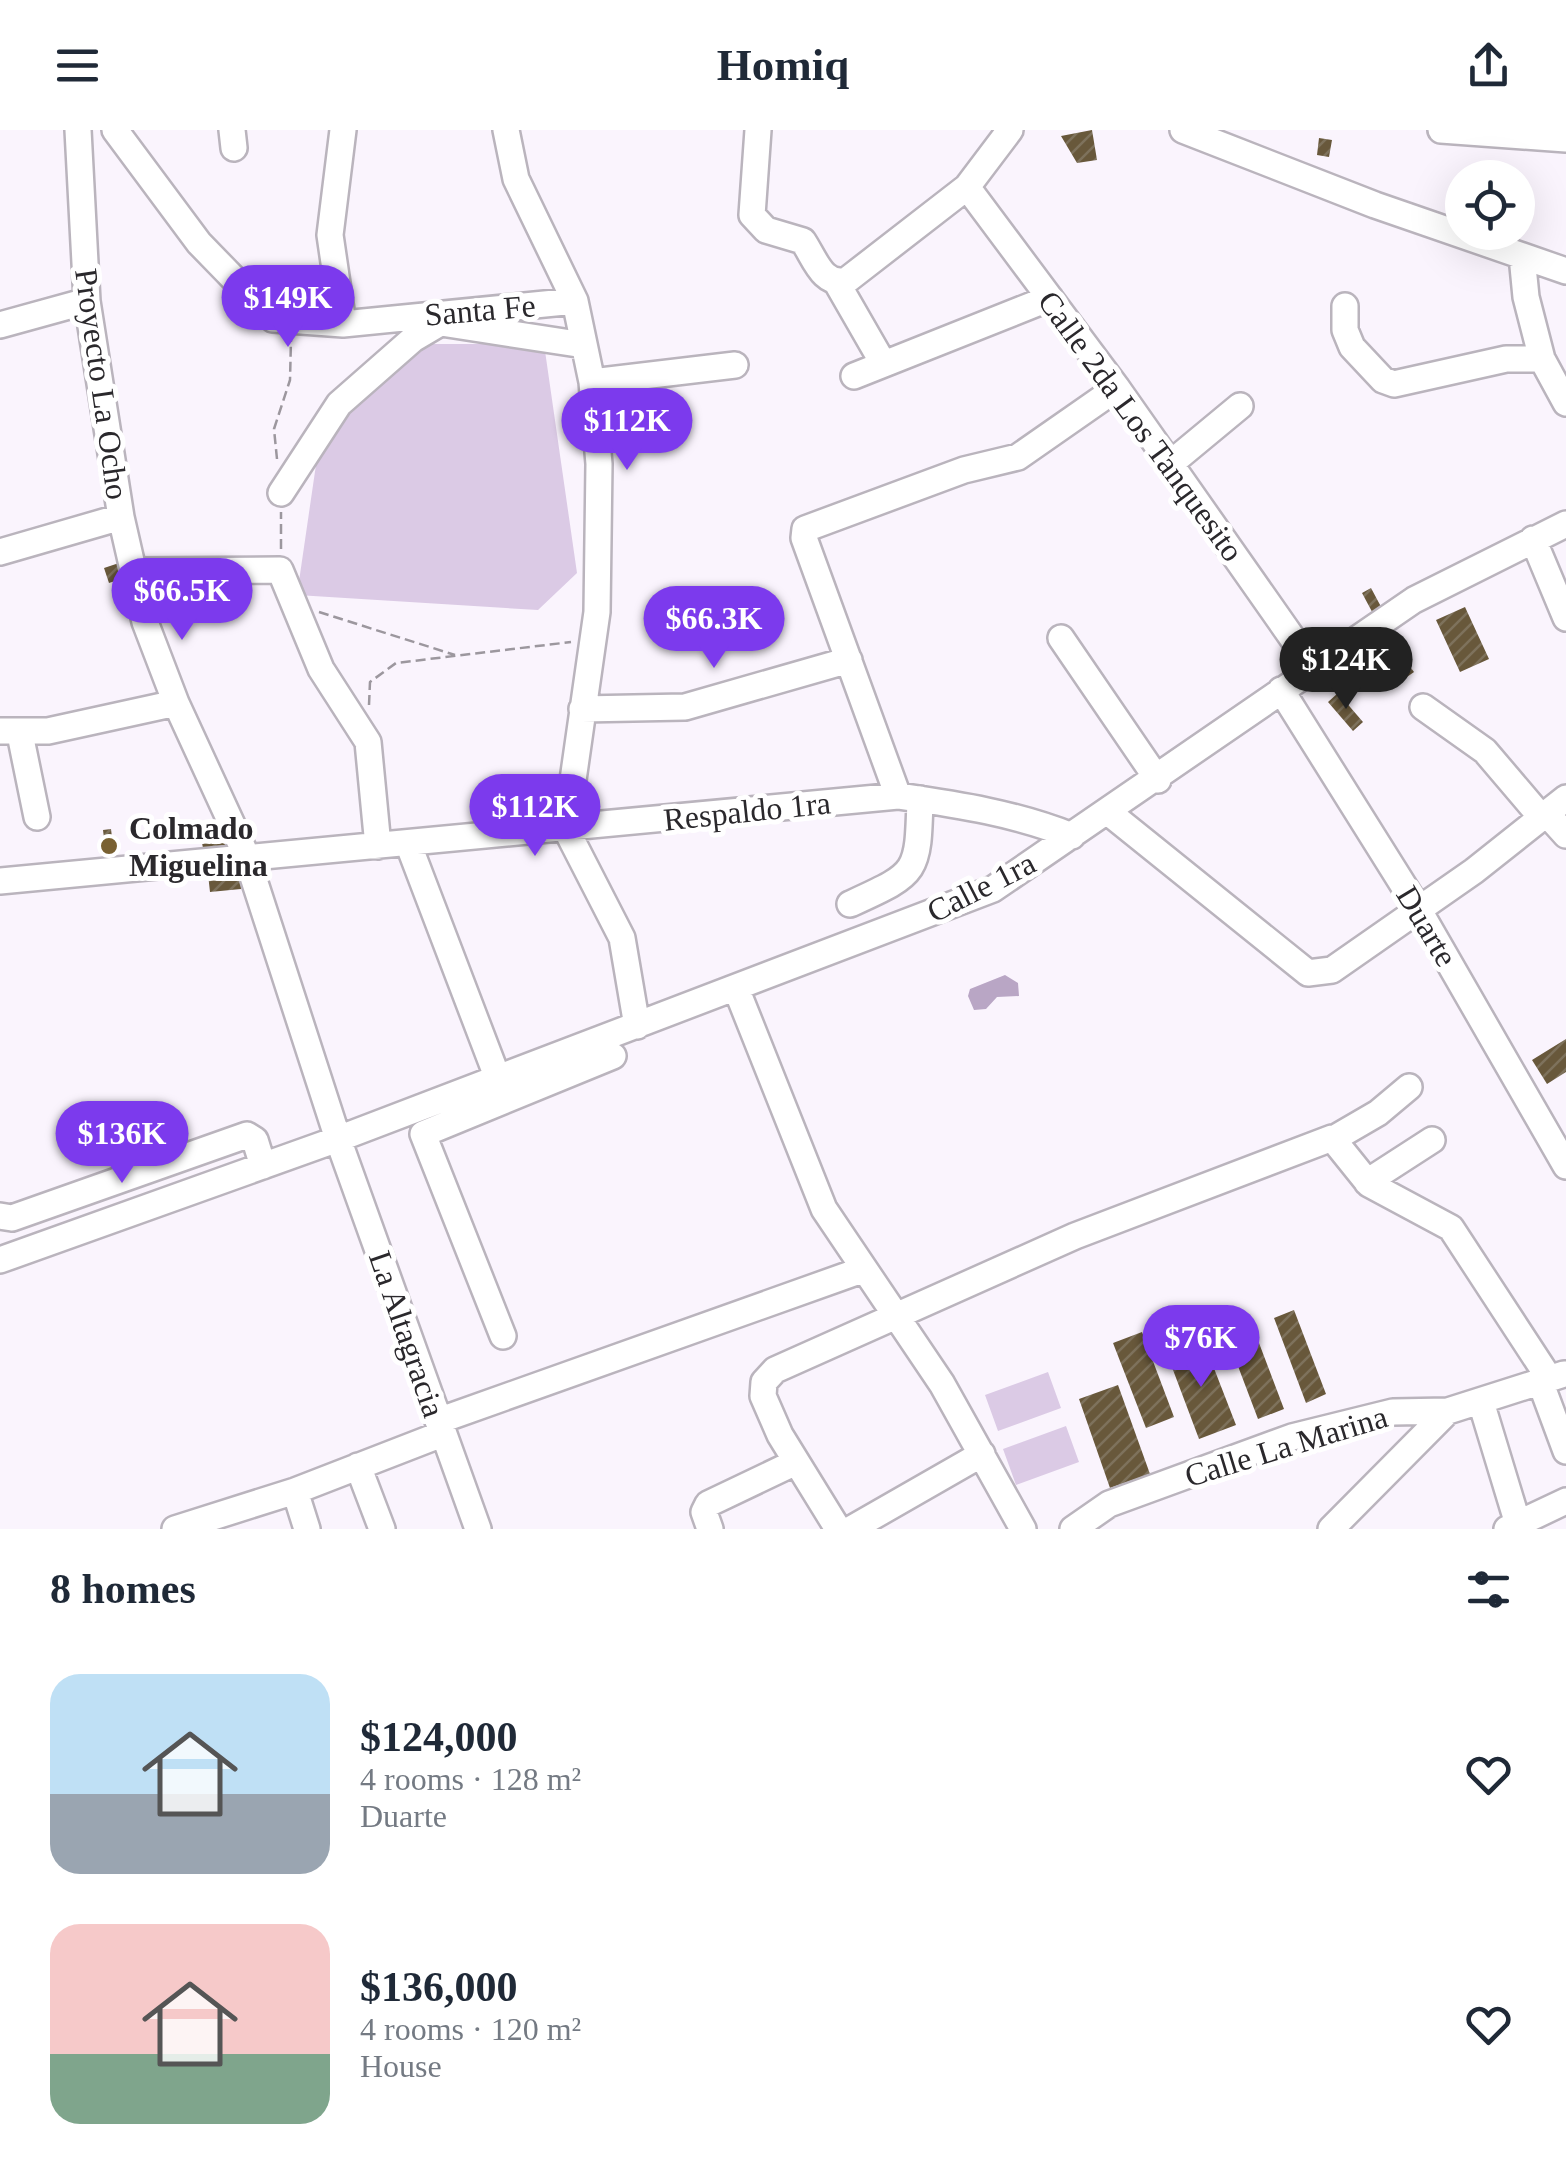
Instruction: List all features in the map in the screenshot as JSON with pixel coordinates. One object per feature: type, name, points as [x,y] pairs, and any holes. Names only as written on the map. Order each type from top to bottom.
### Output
[{"type":"street","name":"Proyecto La Ocho","points":[[78,130],[87,301],[121,516],[145,622],[176,703],[246,855],[338,1139]]},
{"type":"street","name":"Santa Fe","points":[[115,130],[200,243],[273,319],[342,324],[575,301]]},
{"type":"street","points":[[342,324],[330,235],[343,130]]},
{"type":"street","points":[[506,130],[516,178],[575,301],[592,382],[600,533],[592,639],[566,828],[622,938],[637,1026]]},
{"type":"street","points":[[758,130],[752,215],[766,230],[803,241],[826,279],[837,283],[883,363]]},
{"type":"street","points":[[837,283],[967,187],[1010,130]]},
{"type":"street","points":[[1182,130],[1375,205],[1566,271]]},
{"type":"street","points":[[1441,130],[1566,139]]},
{"type":"street","name":"Calle 2da Los Tanquesito","points":[[967,187],[1117,388],[1312,666]]},
{"type":"street","points":[[1522,256],[1526,298],[1542,358],[1566,403]]},
{"type":"street","points":[[854,376],[1050,298]]},
{"type":"street","points":[[0,326],[87,301]]},
{"type":"street","points":[[1344,306],[1345,330],[1352,347],[1383,380],[1394,384],[1506,358],[1542,358]]},
{"type":"street","points":[[281,492],[340,404],[413,339],[452,316],[584,345]]},
{"type":"street","points":[[592,382],[735,366]]},
{"type":"street","points":[[850,904],[908,873],[919,853],[909,798],[849,660],[804,538],[806,528],[964,470],[1018,457],[1117,388]]},
{"type":"street","points":[[1170,464],[1240,406]]},
{"type":"street","points":[[0,552],[121,516]]},
{"type":"street","name":"Calle 1ra","points":[[0,1260],[338,1139],[419,1122],[498,1079],[992,888],[1158,780],[1312,666],[1432,590],[1566,524]]},
{"type":"street","points":[[1532,539],[1566,618]]},
{"type":"street","points":[[133,571],[280,570],[321,668],[368,742],[378,846]]},
{"type":"street","points":[[1061,638],[1158,780]]},
{"type":"street","points":[[582,709],[685,708],[849,660]]},
{"type":"street","name":"Duarte","points":[[1282,690],[1416,907],[1566,1166]]},
{"type":"street","points":[[37,817],[10,733],[176,703]]},
{"type":"street","points":[[1423,706],[1485,751],[1551,810],[1566,835]]},
{"type":"street","name":"Respaldo 1ra","points":[[0,881],[246,855],[909,798],[998,811],[1072,836]]},
{"type":"street","points":[[1108,812],[1308,974],[1332,970],[1416,907],[1474,871],[1551,810]]},
{"type":"street","points":[[408,843],[498,1079]]},
{"type":"street","points":[[736,988],[824,1209],[862,1270],[900,1318],[1023,1529]]},
{"type":"street","points":[[503,1336],[419,1122],[612,1056]]},
{"type":"street","points":[[838,1529],[767,1408],[764,1382],[775,1370],[900,1318],[1075,1236],[1241,1170],[1335,1138],[1378,1113],[1409,1087]]},
{"type":"street","points":[[0,1216],[12,1218],[248,1135],[255,1140],[263,1166]]},
{"type":"street","points":[[1335,1138],[1367,1182],[1450,1228],[1552,1378],[1566,1451]]},
{"type":"street","name":"La Altagracia","points":[[338,1139],[478,1529]]},
{"type":"street","points":[[1367,1182],[1432,1140]]},
{"type":"street","points":[[175,1529],[295,1490],[440,1428],[862,1270]]},
{"type":"street","name":"Calle La Marina","points":[[1073,1529],[1109,1504],[1292,1438],[1393,1412],[1448,1412],[1552,1378]]},
{"type":"street","points":[[1481,1402],[1512,1526],[1566,1501]]},
{"type":"street","points":[[1337,1527],[1448,1412]]},
{"type":"street","points":[[851,1529],[982,1454]]},
{"type":"street","points":[[710,1529],[704,1512],[708,1504],[796,1462]]},
{"type":"street","points":[[358,1466],[382,1529]]},
{"type":"street","points":[[295,1490],[307,1529]]},
{"type":"path","points":[[278,461],[274,429],[290,380],[292,323]]},
{"type":"path","points":[[280,570],[281,492]]},
{"type":"path","points":[[294,604],[457,656]]},
{"type":"path","points":[[368,742],[370,682],[396,664],[592,639]]},
{"type":"shaded area","points":[[432,344],[544,344],[577,573],[538,610],[297,595],[318,451],[364,386]]},
{"type":"shaded area","points":[[1005,975],[1018,983],[1019,996],[997,997],[986,1009],[974,1010],[968,996],[970,989]]},
{"type":"shaded area","points":[[1048,1372],[1061,1408],[998,1431],[985,1395]]},
{"type":"shaded area","points":[[1066,1426],[1079,1462],[1016,1485],[1003,1449]]},
{"type":"building","points":[[1092,130],[1097,160],[1077,163],[1061,136]]},
{"type":"building","points":[[1319,138],[1332,140],[1329,157],[1317,155]]},
{"type":"building","points":[[119,563],[124,578],[109,583],[104,568]]},
{"type":"building","points":[[1371,588],[1386,616],[1377,621],[1362,593]]},
{"type":"building","points":[[150,592],[164,592],[165,615],[152,615]]},
{"type":"building","points":[[1465,607],[1489,659],[1460,672],[1436,620]]},
{"type":"building","points":[[1396,648],[1414,672],[1404,679],[1386,655]]},
{"type":"building","points":[[1338,693],[1363,722],[1353,731],[1328,702]]},
{"type":"building","name":"Colmado Miguelina","points":[[111,829],[115,862],[107,863],[103,830]]},
{"type":"building","points":[[226,833],[230,848],[204,853],[201,838]]},
{"type":"building","points":[[240,871],[241,889],[210,892],[208,874]]},
{"type":"building","points":[[1566,1039],[1566,1072],[1547,1084],[1532,1060]]},
{"type":"building","points":[[1294,1310],[1326,1394],[1306,1403],[1274,1318]]},
{"type":"building","points":[[1142,1332],[1174,1417],[1146,1428],[1113,1343]]},
{"type":"building","points":[[1203,1340],[1236,1425],[1199,1439],[1167,1354]]},
{"type":"building","points":[[1259,1343],[1284,1409],[1258,1419],[1233,1353]]},
{"type":"building","points":[[1118,1385],[1150,1474],[1110,1488],[1079,1399]]},
{"type":"place","name":"Colmado Miguelina","points":[[109,846]]}]
